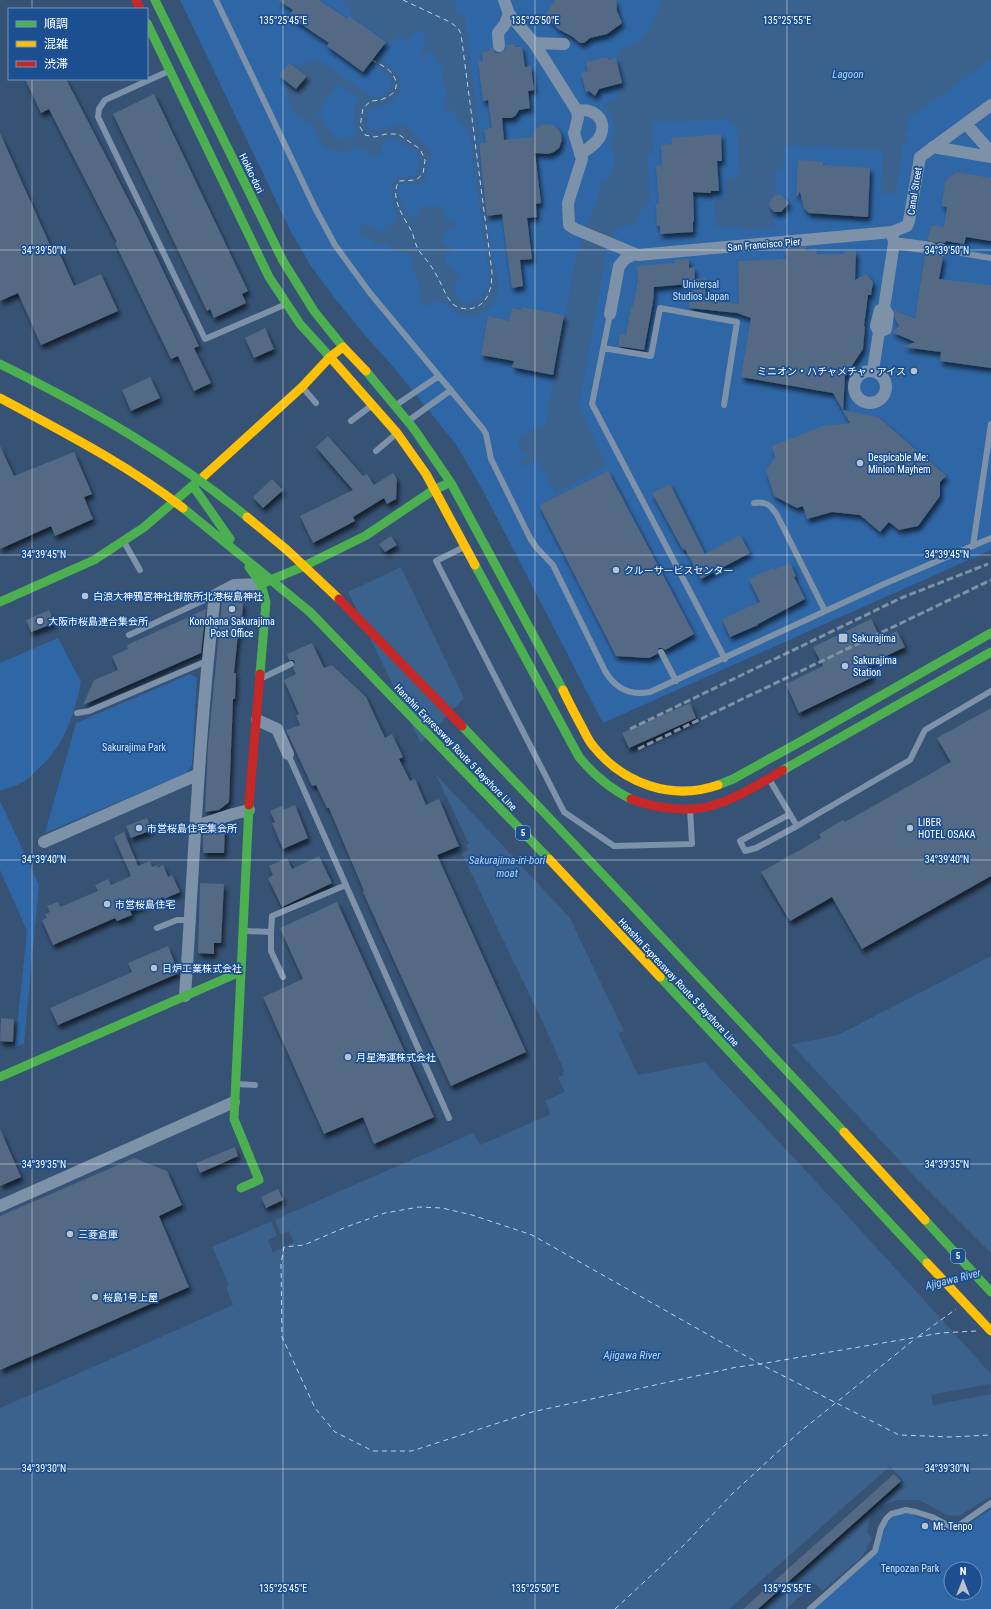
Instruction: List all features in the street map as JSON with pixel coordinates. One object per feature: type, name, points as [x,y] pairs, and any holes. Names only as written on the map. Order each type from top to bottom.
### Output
[{"type":"main road","name":"Hokko-dori","points":[[155,0],[283,261],[314,311],[342,347],[364,368],[395,406],[432,454],[451,482],[593,748],[618,771],[634,781],[649,787],[673,791],[694,791],[716,786],[733,779],[991,633]]},
{"type":"main road","points":[[148,25],[270,277],[300,324],[397,433],[426,474],[579,757],[593,774],[609,787],[635,801],[660,807],[690,808],[713,806],[743,793],[990,654]]},
{"type":"main road","points":[[0,602],[94,560],[143,528],[193,486],[302,387],[330,357],[342,347]]},
{"type":"main road","name":"Hanshin Expressway Route 5 Bayshore Line","points":[[0,364],[50,388],[102,417],[175,463],[273,538],[314,576],[407,669],[619,891],[991,1292]]},
{"type":"main road","name":"Hanshin Expressway Route 5 Bayshore Line","points":[[0,398],[92,448],[157,488],[208,527],[310,612],[595,907],[991,1331]]},
{"type":"main road","points":[[261,584],[302,567],[365,536],[435,489],[451,482]]},
{"type":"main road","points":[[193,486],[261,584],[266,602],[249,810],[234,1084],[234,1119],[259,1180],[241,1188]]},
{"type":"main road","points":[[0,1077],[240,972]]},
{"type":"main road","points":[[925,1220],[991,1284]]},
{"type":"street","points":[[504,0],[509,14],[534,44],[577,112],[578,118],[574,130],[582,159],[568,203],[569,225],[575,229],[635,254]]},
{"type":"street","points":[[499,46],[498,32],[505,24],[509,14]]},
{"type":"street","points":[[534,44],[564,44]]},
{"type":"street","points":[[933,147],[991,106]]},
{"type":"street","points":[[577,112],[581,110],[591,111],[598,117],[602,125],[602,130],[598,139],[580,154]]},
{"type":"street","points":[[966,124],[991,152]]},
{"type":"street","points":[[933,147],[991,157]]},
{"type":"street","name":"Canal Street","points":[[893,237],[907,226],[920,157],[933,147]]},
{"type":"street","points":[[873,370],[879,332],[876,326],[877,315],[880,310],[884,308],[893,237],[938,249]]},
{"type":"street","name":"San Francisco Pier","points":[[635,254],[893,237]]},
{"type":"street","points":[[610,314],[619,266],[626,258],[635,254]]},
{"type":"street","points":[[185,996],[207,661],[215,595],[234,585],[261,584]]},
{"type":"street","points":[[257,720],[277,729],[288,754]]},
{"type":"street","points":[[44,842],[199,774]]},
{"type":"street","points":[[196,826],[249,810]]},
{"type":"street","points":[[0,1206],[234,1102]]},
{"type":"lane","points":[[216,0],[315,208],[335,245],[366,288],[483,429],[486,434],[491,459],[530,538],[536,548],[553,565],[610,680],[623,690],[642,694],[650,692],[725,659],[825,611],[991,538]]},
{"type":"lane","points":[[170,71],[106,100],[99,109],[98,117],[205,339],[287,304]]},
{"type":"lane","points":[[938,249],[991,258]]},
{"type":"lane","points":[[603,348],[651,356],[660,308],[737,322],[724,405]]},
{"type":"lane","points":[[610,314],[592,404],[725,659]]},
{"type":"lane","points":[[395,406],[438,376]]},
{"type":"lane","points":[[302,387],[316,403]]},
{"type":"lane","points":[[407,422],[450,390]]},
{"type":"lane","points":[[351,421],[373,405]]},
{"type":"lane","points":[[973,546],[991,424]]},
{"type":"lane","points":[[376,450],[397,433]]},
{"type":"lane","points":[[754,503],[761,502],[768,504],[777,515],[825,611]]},
{"type":"lane","points":[[124,541],[140,570]]},
{"type":"lane","points":[[465,547],[436,561],[564,812],[614,846],[692,844],[690,808]]},
{"type":"lane","points":[[293,552],[302,567]]},
{"type":"lane","points":[[129,634],[215,595]]},
{"type":"lane","points":[[661,652],[676,681]]},
{"type":"lane","points":[[77,713],[89,711],[207,661]]},
{"type":"lane","points":[[260,679],[291,664]]},
{"type":"lane","points":[[790,814],[740,841],[745,851],[756,848],[797,826],[910,760],[926,730],[991,691]]},
{"type":"lane","points":[[288,754],[448,1118]]},
{"type":"lane","points":[[769,778],[797,826]]},
{"type":"lane","points":[[282,977],[271,951],[272,916],[346,885]]},
{"type":"lane","points":[[158,928],[177,920],[190,920]]},
{"type":"lane","points":[[243,931],[271,932]]},
{"type":"lane","points":[[234,1084],[255,1085]]},
{"type":"lane","points":[[810,1609],[875,1551],[881,1528],[891,1514],[906,1510],[911,1511],[932,1518],[951,1527],[958,1526],[991,1503]]},
{"type":"green space","name":"Universal Studios Japan","points":[[180,0],[991,0],[991,550],[603,723],[481,487],[455,443],[395,369],[362,332],[311,266],[290,230]]},
{"type":"green space","points":[[58,638],[81,682],[71,719],[61,741],[46,761],[23,782],[0,791],[0,663]]},
{"type":"green space","name":"Sakurajima Park","points":[[190,674],[197,678],[192,765],[187,773],[45,833],[76,723]]},
{"type":"green space","points":[[0,801],[39,885],[24,1044],[15,1047],[27,931],[0,870]]},
{"type":"green space","name":"Tenpozan Park","points":[[991,1509],[991,1609],[814,1609],[870,1556],[886,1525],[892,1518],[898,1514],[911,1514],[955,1533]]},
{"type":"water","points":[[341,0],[454,0],[452,1],[459,2],[456,5],[456,11],[460,15],[464,15],[480,136],[478,139],[490,240],[498,283],[498,291],[494,302],[480,314],[472,317],[465,317],[440,301],[436,301],[428,306],[422,304],[411,256],[408,253],[393,251],[388,243],[374,245],[373,241],[358,231],[364,222],[377,231],[383,231],[388,224],[397,221],[397,215],[391,193],[393,183],[396,178],[412,176],[418,170],[420,162],[416,151],[411,147],[403,146],[402,143],[395,139],[385,141],[382,154],[373,156],[360,147],[353,148],[345,153],[328,149],[324,147],[320,141],[313,125],[310,122],[308,124],[291,107],[287,97],[288,83],[297,89],[307,76],[298,69],[308,62],[314,60],[321,61],[369,96],[374,97],[384,95],[388,92],[392,85],[391,81],[382,70],[370,63],[375,56],[390,66],[398,75],[400,81],[398,93],[387,105],[369,110],[366,125],[370,130],[380,131],[388,126],[392,129],[395,128],[396,124],[405,124],[430,151],[431,156],[427,165],[426,178],[424,182],[422,184],[402,184],[399,187],[400,200],[407,213],[414,218],[419,215],[420,208],[422,206],[440,207],[449,222],[458,221],[458,225],[445,232],[442,241],[443,245],[451,247],[452,251],[446,253],[445,259],[455,274],[459,274],[460,278],[454,285],[455,293],[458,299],[468,303],[479,299],[484,294],[487,287],[488,274],[470,134],[451,110],[444,109],[446,87],[442,85],[442,67],[430,50],[423,59],[420,55],[425,48],[423,43],[426,35],[417,30],[406,41],[398,37],[391,43],[351,15],[350,8]],"holes":[[[338,84],[360,99],[359,103],[354,107],[355,131],[358,131],[357,137],[350,136],[346,140],[335,138],[322,121],[324,117],[320,115],[318,118],[316,116]]]},
{"type":"water","name":"Lagoon","points":[[661,0],[991,0],[991,59],[904,122],[909,129],[903,133],[908,141],[902,145],[896,194],[881,193],[883,150],[784,145],[783,170],[776,170],[775,195],[769,200],[769,206],[774,211],[773,227],[739,230],[738,226],[716,227],[714,199],[727,198],[726,179],[740,177],[737,125],[731,125],[730,119],[652,122],[653,154],[647,155],[650,202],[641,211],[636,224],[623,226],[622,229],[617,228],[615,230],[604,255],[605,260],[579,406],[606,465],[555,494],[538,460],[524,467],[520,460],[528,455],[525,451],[521,454],[517,439],[546,423],[576,257],[575,252],[580,250],[586,225],[598,203],[600,184],[603,181],[608,180],[613,170],[615,157],[609,143],[613,138],[615,128],[604,104],[618,98],[617,92],[621,91],[620,86],[624,85],[618,57],[622,47],[629,47],[643,37],[652,23],[656,12],[659,12]]},
{"type":"water","name":"Ajigawa River","points":[[401,567],[624,1031],[618,1033],[638,1075],[838,1035],[991,956],[991,1496],[959,1516],[947,1515],[919,1500],[898,1500],[882,1506],[870,1517],[867,1531],[872,1539],[861,1558],[822,1591],[815,1583],[786,1609],[761,1609],[904,1482],[890,1466],[729,1609],[0,1609],[0,1408],[233,1305],[226,1287],[229,1285],[212,1247],[473,1133],[480,1145],[551,1114],[545,1101],[565,1092],[558,1077],[563,1075],[564,1070],[462,854],[468,850],[466,845],[469,844],[348,592]]},
{"type":"pier","points":[[466,696],[574,922],[429,767],[419,745]]},
{"type":"pier","points":[[790,1043],[912,1174],[991,1253],[991,1374],[846,1214],[703,1060]]},
{"type":"pier","points":[[275,1220],[281,1234],[289,1231],[294,1242],[273,1252],[268,1240],[277,1236],[271,1221]]},
{"type":"pier","points":[[990,1384],[991,1394],[933,1405],[931,1395]]},
{"type":"building","points":[[278,0],[319,0],[347,19],[349,16],[386,42],[363,72],[327,46],[329,43],[289,16],[293,10]]},
{"type":"building","points":[[555,0],[616,0],[617,11],[622,23],[607,34],[590,38],[584,43],[580,43],[573,37],[558,29],[545,15]]},
{"type":"building","points":[[515,44],[515,47],[522,47],[525,67],[531,66],[534,90],[528,91],[530,108],[519,110],[512,118],[502,118],[504,140],[532,137],[536,129],[541,125],[547,124],[553,125],[558,129],[562,140],[559,148],[554,152],[548,154],[535,153],[541,203],[536,204],[537,217],[527,218],[532,259],[520,260],[523,286],[512,288],[502,214],[487,216],[479,143],[486,143],[484,129],[492,128],[488,100],[483,101],[478,61],[483,61],[482,52],[490,51],[490,47],[492,47],[495,53],[500,53],[506,50],[506,45]]},
{"type":"building","points":[[607,57],[608,60],[616,58],[622,83],[599,89],[595,96],[589,91],[586,92],[581,73],[588,71],[586,62]]},
{"type":"building","points":[[289,63],[307,76],[296,89],[279,76]]},
{"type":"building","points":[[25,80],[67,80],[138,218],[199,346],[194,348],[211,383],[194,391],[178,356],[171,359],[115,243],[117,242],[49,109],[41,113]]},
{"type":"building","points":[[154,94],[248,291],[242,294],[246,303],[214,318],[210,309],[207,311],[113,114]]},
{"type":"building","points":[[0,133],[53,252],[58,250],[74,286],[101,274],[118,311],[41,345],[18,293],[0,301]]},
{"type":"building","points":[[721,134],[722,161],[717,161],[719,191],[711,191],[711,193],[693,192],[693,232],[660,234],[660,226],[657,226],[656,204],[659,203],[656,166],[662,165],[661,145],[672,144],[671,138]]},
{"type":"building","points":[[798,160],[823,162],[823,165],[870,168],[868,217],[809,213],[804,208],[800,192],[796,197]]},
{"type":"building","points":[[957,172],[991,178],[991,241],[966,237],[964,244],[946,241],[945,243],[936,243],[927,240],[932,225],[944,227],[947,207],[942,206],[945,183],[948,178]]},
{"type":"building","points":[[775,195],[781,195],[789,203],[781,212],[774,212],[769,206],[770,200]]},
{"type":"building","points":[[806,247],[806,251],[816,250],[817,254],[844,254],[845,251],[856,251],[855,280],[866,274],[873,282],[871,295],[868,295],[863,349],[845,376],[843,410],[878,417],[946,476],[940,482],[940,496],[918,526],[899,530],[889,522],[880,532],[860,515],[832,512],[807,519],[803,506],[797,508],[774,496],[766,471],[775,457],[772,446],[823,426],[850,423],[833,393],[741,377],[751,318],[737,313],[689,308],[688,284],[654,287],[653,302],[644,350],[618,346],[620,334],[626,335],[631,307],[633,307],[638,280],[637,266],[675,263],[675,260],[689,259],[689,268],[694,267],[695,279],[707,278],[705,297],[718,298],[718,301],[739,304],[738,261],[786,259],[786,249]]},
{"type":"building","points":[[935,254],[943,257],[939,279],[991,285],[991,368],[940,361],[941,352],[903,347],[915,342],[892,332],[899,326],[895,318],[894,310],[915,319],[925,255]]},
{"type":"building","points":[[522,307],[564,315],[553,375],[512,367],[514,361],[481,355],[488,316],[509,321],[512,308],[521,310]]},
{"type":"building","points":[[265,328],[274,349],[254,358],[245,338]]},
{"type":"building","points":[[150,377],[160,398],[131,411],[122,390]]},
{"type":"building","points":[[328,436],[363,476],[367,474],[374,485],[393,473],[397,479],[396,499],[387,504],[384,498],[353,517],[355,521],[313,543],[300,516],[353,490],[316,447]]},
{"type":"building","points":[[0,446],[14,476],[74,452],[92,494],[84,497],[93,519],[55,536],[51,526],[0,549]]},
{"type":"building","name":"クルーサービスセンター","points":[[608,471],[694,634],[665,650],[659,648],[657,654],[649,658],[616,656],[539,505]]},
{"type":"building","points":[[272,479],[283,490],[263,508],[253,497]]},
{"type":"building","points":[[670,484],[705,554],[740,535],[750,553],[701,579],[685,549],[683,550],[652,493]]},
{"type":"building","points":[[391,536],[397,545],[385,552],[379,544]]},
{"type":"building","points":[[790,563],[796,576],[794,577],[805,599],[758,625],[730,637],[722,619],[760,602],[749,579],[773,568],[774,570]]},
{"type":"building","points":[[222,602],[243,603],[241,634],[238,634],[234,673],[236,673],[235,699],[233,699],[229,802],[219,810],[205,812],[208,746]]},
{"type":"building","points":[[206,609],[201,653],[83,705],[94,680],[118,670],[112,656],[128,649],[127,645]]},
{"type":"building","name":"大阪市桜島連合集会所","points":[[49,610],[55,623],[31,632],[26,620]]},
{"type":"building","name":"Sakurajima Station","points":[[871,619],[881,639],[897,631],[905,647],[867,665],[873,677],[799,713],[786,684],[823,666],[813,647]]},
{"type":"building","points":[[312,643],[324,668],[332,665],[366,697],[385,738],[392,734],[403,757],[399,759],[410,781],[415,779],[426,805],[439,799],[459,846],[437,855],[526,1052],[451,1086],[363,892],[364,891],[329,808],[327,808],[316,785],[312,786],[286,730],[300,725],[296,715],[299,714],[284,680],[296,674],[293,668],[295,662],[293,660],[289,660],[287,654]]},
{"type":"building","points":[[690,703],[696,718],[629,748],[622,733]]},
{"type":"building","name":"LIBER HOTEL OSAKA","points":[[991,708],[991,876],[862,949],[832,897],[790,921],[761,872],[821,838],[819,834],[843,820],[845,822],[951,762],[937,738]]},
{"type":"building","points":[[295,805],[308,838],[283,849],[272,823],[275,822],[270,811],[282,806],[283,810]]},
{"type":"building","name":"市営桜島住宅集会所","points":[[147,818],[152,830],[131,838],[126,826]]},
{"type":"building","points":[[225,824],[224,853],[203,853],[203,833]]},
{"type":"building","name":"市営桜島住宅","points":[[124,832],[138,866],[150,861],[152,867],[157,865],[158,868],[163,865],[168,877],[172,875],[180,892],[164,899],[163,897],[130,911],[132,915],[117,921],[115,918],[53,945],[42,920],[47,918],[45,914],[50,912],[47,906],[58,902],[60,907],[98,891],[95,885],[108,879],[111,885],[131,876],[114,837]]},
{"type":"building","points":[[319,856],[332,883],[282,907],[268,878],[273,875],[269,866],[287,858],[292,869]]},
{"type":"building","points":[[200,883],[224,884],[221,943],[214,943],[214,954],[198,953]]},
{"type":"building","name":"月星海運株式会社","points":[[337,902],[434,1117],[374,1144],[363,1117],[324,1134],[263,997],[303,979],[280,928]]},
{"type":"building","points":[[168,946],[179,973],[58,1025],[50,1008],[132,972],[128,963]]},
{"type":"building","points":[[1,1018],[14,1019],[13,1042],[0,1041]]},
{"type":"building","points":[[0,1129],[21,1177],[0,1186]]},
{"type":"building","points":[[235,1147],[238,1156],[200,1173],[196,1163]]},
{"type":"building","points":[[134,1158],[167,1171],[182,1205],[159,1216],[189,1287],[0,1370],[0,1216]]},
{"type":"building","points":[[278,1189],[283,1200],[266,1208],[261,1197]]},
{"type":"building","points":[[894,1474],[901,1481],[758,1609],[743,1609]]},
{"type":"ferry route","points":[[372,60],[389,70],[396,81],[396,86],[395,91],[387,97],[376,101],[371,101],[363,108],[360,127],[365,135],[375,137],[386,134],[398,134],[420,149],[425,160],[423,174],[416,180],[399,181],[396,187],[399,207],[412,232],[418,249],[439,279],[451,302],[462,308],[469,309],[475,307],[481,304],[488,296],[492,272],[461,34],[458,28],[450,22],[403,0]]},
{"type":"ferry route","points":[[976,1331],[941,1333],[760,1364],[737,1367],[532,1412],[412,1451],[373,1451],[335,1432],[315,1408],[282,1337],[281,1264],[284,1247],[304,1245],[346,1227],[385,1213],[419,1207],[442,1208],[472,1215],[532,1235],[760,1364],[899,1435],[950,1437],[991,1435]]},
{"type":"ferry route","points":[[919,1336],[956,1309]]},
{"type":"ferry route","points":[[615,1609],[686,1543],[732,1494],[796,1435],[916,1338]]},
{"type":"railway","points":[[630,729],[901,598],[988,564]]},
{"type":"railway","points":[[638,749],[991,580]]},
{"type":"traffic: fast","points":[[155,0],[283,261],[314,311],[343,347]]},
{"type":"traffic: fast","points":[[148,25],[269,277],[300,324],[330,357]]},
{"type":"traffic: fast","points":[[0,364],[65,397],[128,433],[189,473],[247,517]]},
{"type":"traffic: fast","points":[[366,371],[414,429],[451,483],[563,690]]},
{"type":"traffic: fast","points":[[0,602],[94,560],[143,528],[204,476]]},
{"type":"traffic: fast","points":[[261,584],[302,567],[365,536],[435,489],[445,485]]},
{"type":"traffic: fast","points":[[193,486],[230,539]]},
{"type":"traffic: fast","points":[[183,508],[310,612],[549,859]]},
{"type":"traffic: fast","points":[[475,565],[579,757],[590,770],[603,781],[616,791],[631,799]]},
{"type":"traffic: fast","points":[[249,567],[261,584],[266,602],[260,674]]},
{"type":"traffic: fast","points":[[718,785],[733,779],[807,738],[991,633]]},
{"type":"traffic: fast","points":[[783,770],[991,652]]},
{"type":"traffic: fast","points":[[462,726],[844,1132]]},
{"type":"traffic: fast","points":[[241,1188],[259,1180],[234,1119],[249,805]]},
{"type":"traffic: fast","points":[[0,1077],[240,972]]},
{"type":"traffic: fast","points":[[660,977],[927,1263]]},
{"type":"traffic: fast","points":[[925,1220],[991,1292]]},
{"type":"traffic: slow","points":[[204,476],[302,387],[330,357],[343,347],[366,371]]},
{"type":"traffic: slow","points":[[330,357],[397,433],[426,474],[475,565]]},
{"type":"traffic: slow","points":[[0,398],[71,436],[117,463],[183,508]]},
{"type":"traffic: slow","points":[[247,517],[287,550],[339,599]]},
{"type":"traffic: slow","points":[[563,690],[591,743],[606,760],[634,780],[666,790],[683,791],[718,785]]},
{"type":"traffic: slow","points":[[549,859],[660,977]]},
{"type":"traffic: slow","points":[[844,1132],[925,1220]]},
{"type":"traffic: slow","points":[[927,1263],[991,1331]]},
{"type":"traffic: jam","points":[[136,0],[140,8]]},
{"type":"traffic: jam","points":[[339,599],[462,726]]},
{"type":"traffic: jam","points":[[249,805],[260,674]]},
{"type":"traffic: jam","points":[[631,799],[661,807],[694,809],[723,802],[758,785],[783,770]]},
{"type":"place","name":"ミニオン・ハチャメチャ・アイス","points":[[914,371]]},
{"type":"place","name":"Despicable Me: Minion Mayhem","points":[[860,463]]},
{"type":"place","name":"クルーサービスセンター","points":[[616,570]]},
{"type":"place","name":"白浪大神鴉宮神社御旅所北港桜島神社","points":[[85,596]]},
{"type":"place","name":"Konohana Sakurajima Post Office","points":[[232,609]]},
{"type":"place","name":"大阪市桜島連合集会所","points":[[40,621]]},
{"type":"place","name":"Sakurajima","points":[[843,638]]},
{"type":"place","name":"Sakurajima Station","points":[[845,666]]},
{"type":"place","name":"市営桜島住宅集会所","points":[[139,828]]},
{"type":"place","name":"LIBER HOTEL OSAKA","points":[[910,828]]},
{"type":"place","name":"市営桜島住宅","points":[[107,904]]},
{"type":"place","name":"日炉工業株式会社","points":[[154,968]]},
{"type":"place","name":"月星海運株式会社","points":[[348,1057]]},
{"type":"place","name":"三菱倉庫","points":[[70,1234]]},
{"type":"place","name":"桜島1号上屋","points":[[95,1297]]},
{"type":"place","name":"Mt. Tenpo","points":[[925,1526]]},
{"type":"water label","name":"Sakurajima-iri-bori moat","points":[[507,866]]}]
